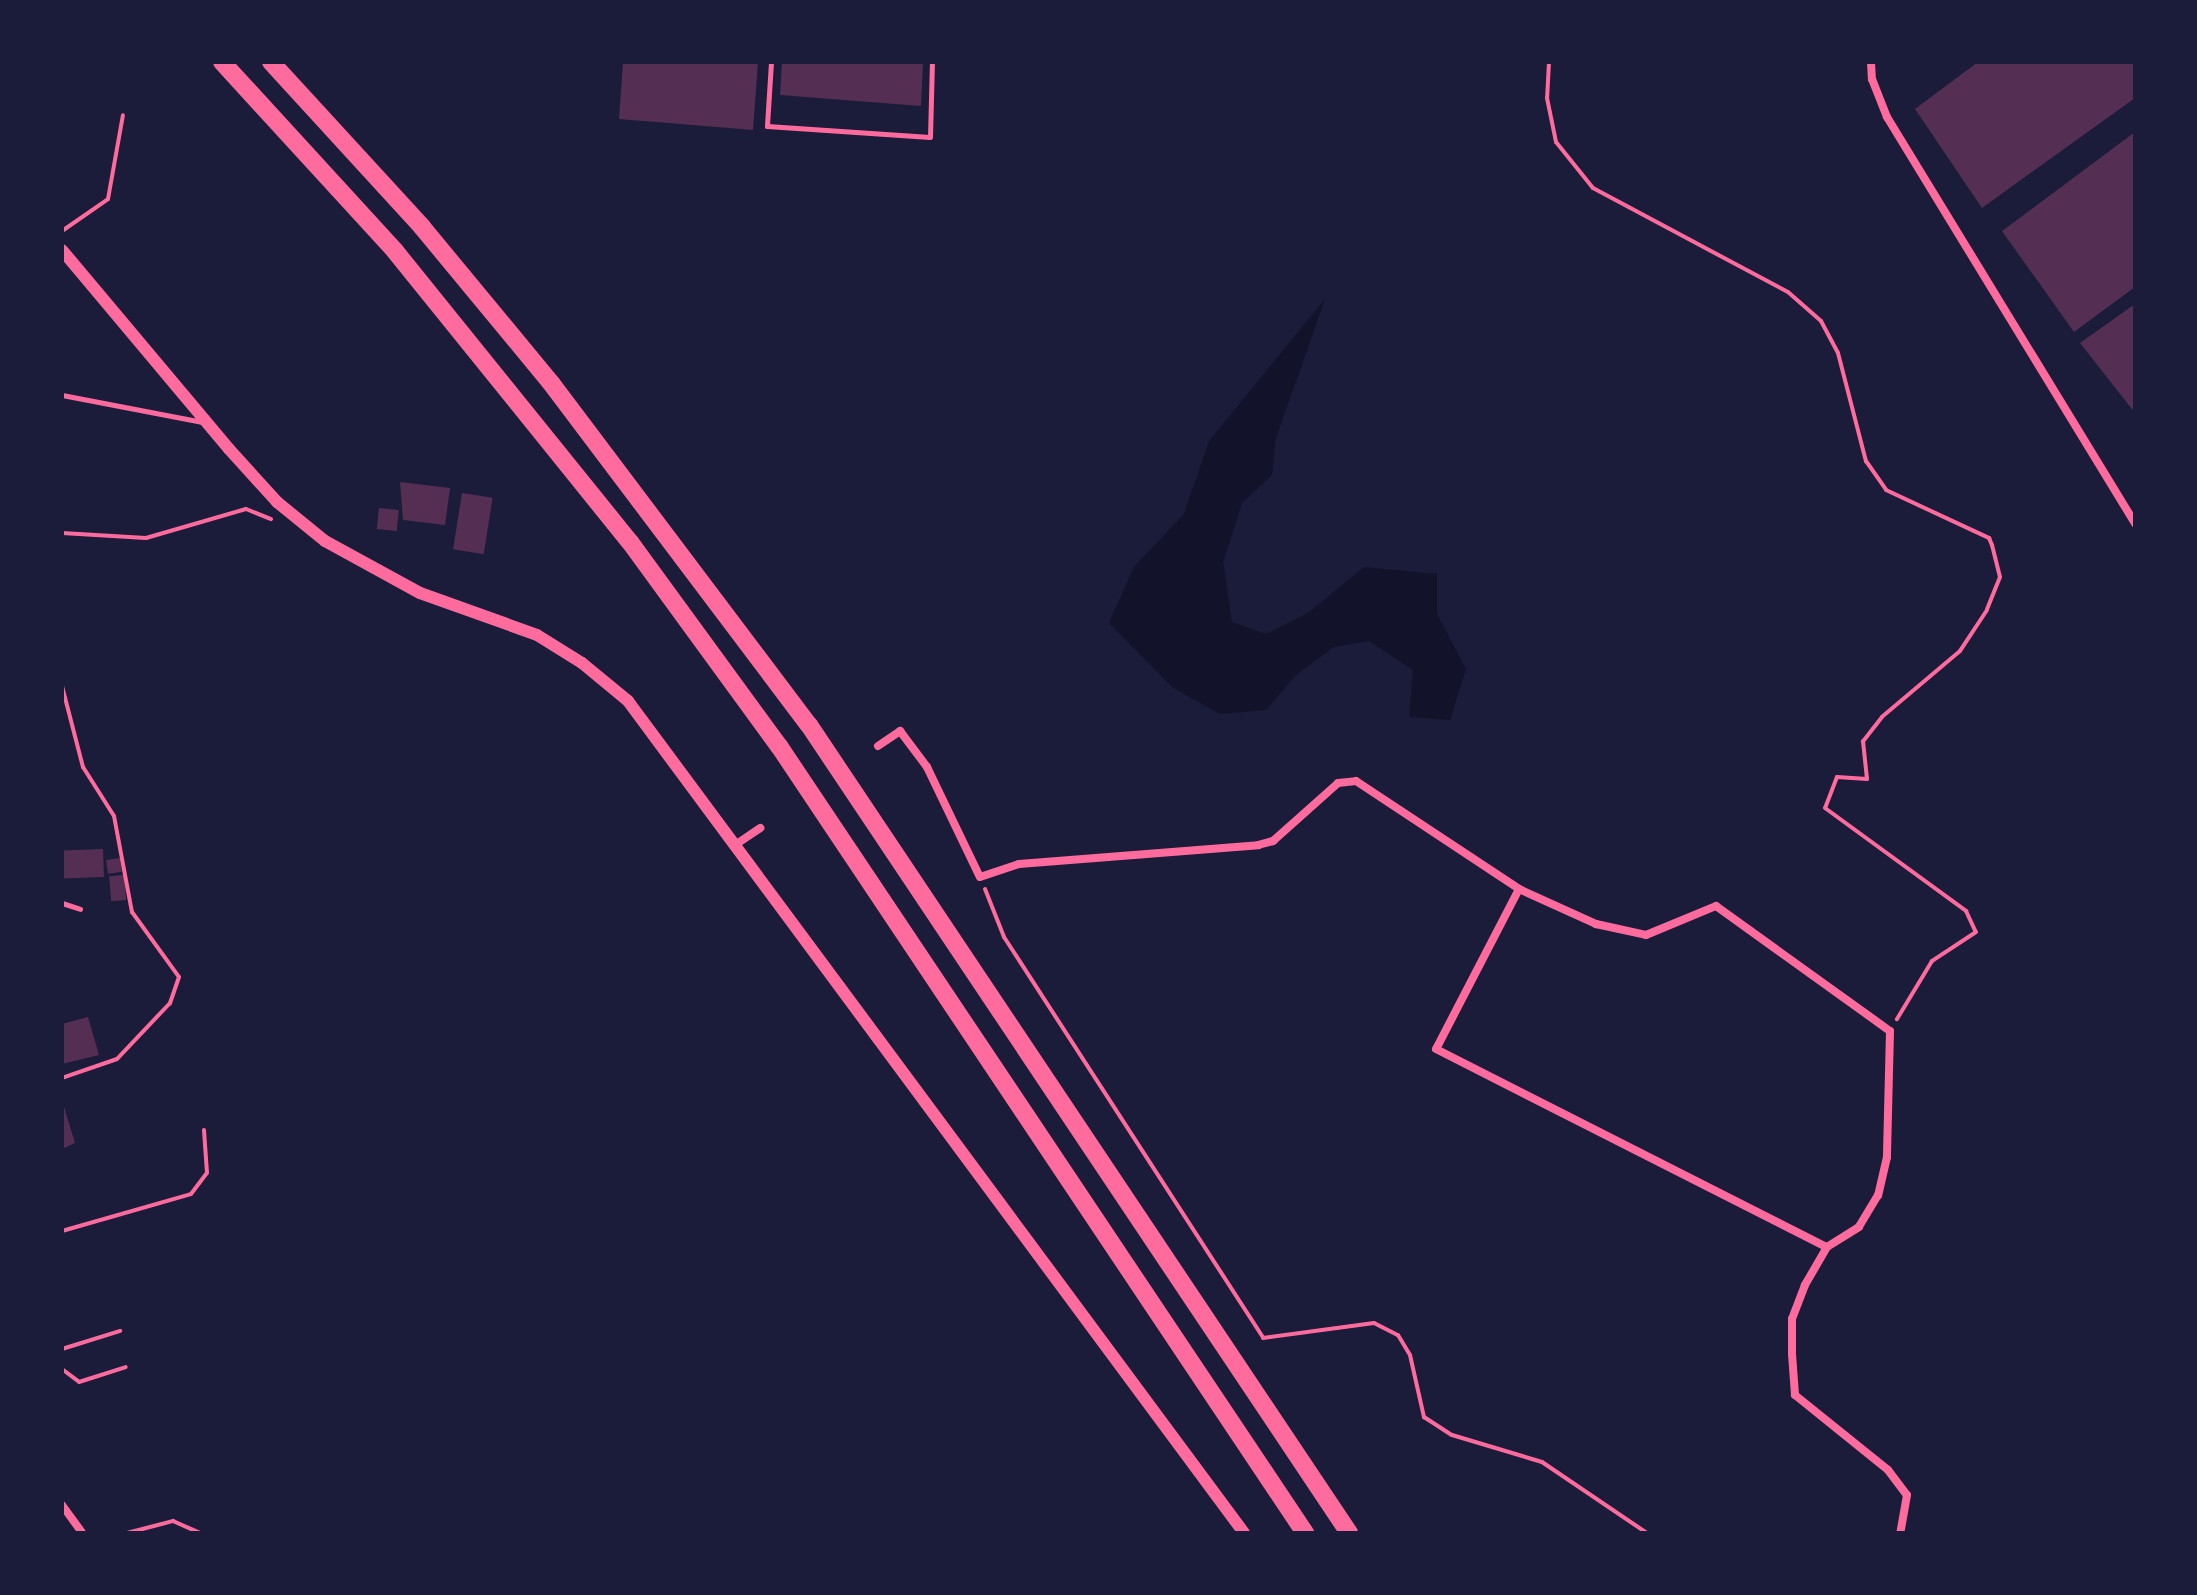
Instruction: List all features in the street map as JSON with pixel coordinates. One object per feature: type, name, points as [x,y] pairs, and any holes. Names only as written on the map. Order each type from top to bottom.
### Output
[{"type":"highway","points":[[222,62],[395,251],[630,542],[779,746],[1305,1533]]},
{"type":"highway","points":[[271,62],[422,227],[541,371],[809,725],[1349,1533]]},
{"type":"street","points":[[1871,62],[1872,79],[1887,117],[2135,524]]},
{"type":"street","points":[[62,250],[277,502],[372,571],[537,635],[582,663],[628,701],[738,843],[1244,1533]]},
{"type":"street","points":[[878,746],[900,731],[927,767],[980,877],[1019,864],[1258,845],[1273,841],[1338,783],[1356,781],[1519,889],[1596,924],[1646,935],[1716,906],[1890,1031],[1887,1157],[1878,1195],[1859,1227],[1827,1247],[1792,1319],[1795,1395],[1888,1470],[1907,1495],[1900,1533]]},
{"type":"street","points":[[738,843],[760,828]]},
{"type":"street","points":[[1519,889],[1436,1049],[1827,1247]]},
{"type":"street","points":[[62,1505],[82,1533]]},
{"type":"lane","points":[[771,62],[767,126],[930,137],[932,62]]},
{"type":"lane","points":[[62,395],[207,423]]},
{"type":"lane","points":[[62,903],[80,909]]},
{"type":"path","points":[[1549,62],[1547,98],[1556,142],[1593,188],[1788,292],[1821,321],[1838,353],[1866,461],[1886,490],[1989,538],[1992,545],[2000,577],[1987,610],[1960,651],[1882,717],[1863,741],[1867,779],[1837,777],[1825,808],[1966,911],[1976,932],[1932,961],[1890,1031]]},
{"type":"path","points":[[62,231],[108,199],[123,115]]},
{"type":"path","points":[[62,533],[146,538],[246,509],[285,525]]},
{"type":"path","points":[[62,686],[83,767],[114,816],[132,912],[179,977],[170,1003],[117,1059],[62,1078]]},
{"type":"path","points":[[980,877],[1004,937],[1263,1338],[1374,1323],[1398,1335],[1410,1355],[1424,1417],[1452,1435],[1542,1462],[1647,1533]]},
{"type":"path","points":[[62,1231],[191,1194],[207,1173],[204,1130]]},
{"type":"path","points":[[62,1349],[120,1331]]},
{"type":"path","points":[[62,1369],[79,1382],[126,1367]]},
{"type":"path","points":[[127,1533],[173,1521],[200,1533]]},
{"type":"shaded area","points":[[1325,299],[1276,438],[1272,475],[1242,503],[1223,562],[1232,622],[1266,634],[1308,613],[1364,567],[1437,574],[1437,614],[1466,669],[1450,720],[1409,717],[1413,670],[1369,641],[1334,647],[1297,674],[1266,710],[1220,714],[1172,687],[1109,623],[1134,567],[1184,514],[1209,441]]},
{"type":"building","points":[[623,62],[758,62],[753,130],[619,119]]},
{"type":"building","points":[[782,62],[923,62],[921,106],[780,95]]},
{"type":"building","points":[[1978,62],[2135,62],[2135,98],[1982,208],[1915,109]]},
{"type":"building","points":[[2135,132],[2135,287],[2074,332],[2002,231]]},
{"type":"building","points":[[2135,304],[2135,413],[2080,343]]},
{"type":"building","points":[[400,482],[450,488],[445,525],[403,520]]},
{"type":"building","points":[[462,493],[493,498],[484,554],[453,549]]},
{"type":"building","points":[[379,508],[399,510],[397,531],[377,529]]},
{"type":"building","points":[[103,849],[104,877],[63,878],[62,850]]},
{"type":"building","points":[[120,858],[122,872],[108,874],[106,860]]},
{"type":"building","points":[[124,875],[126,900],[111,901],[109,876]]},
{"type":"building","points":[[88,1017],[99,1055],[62,1064],[62,1024]]},
{"type":"building","points":[[62,1100],[75,1143],[62,1149]]}]
